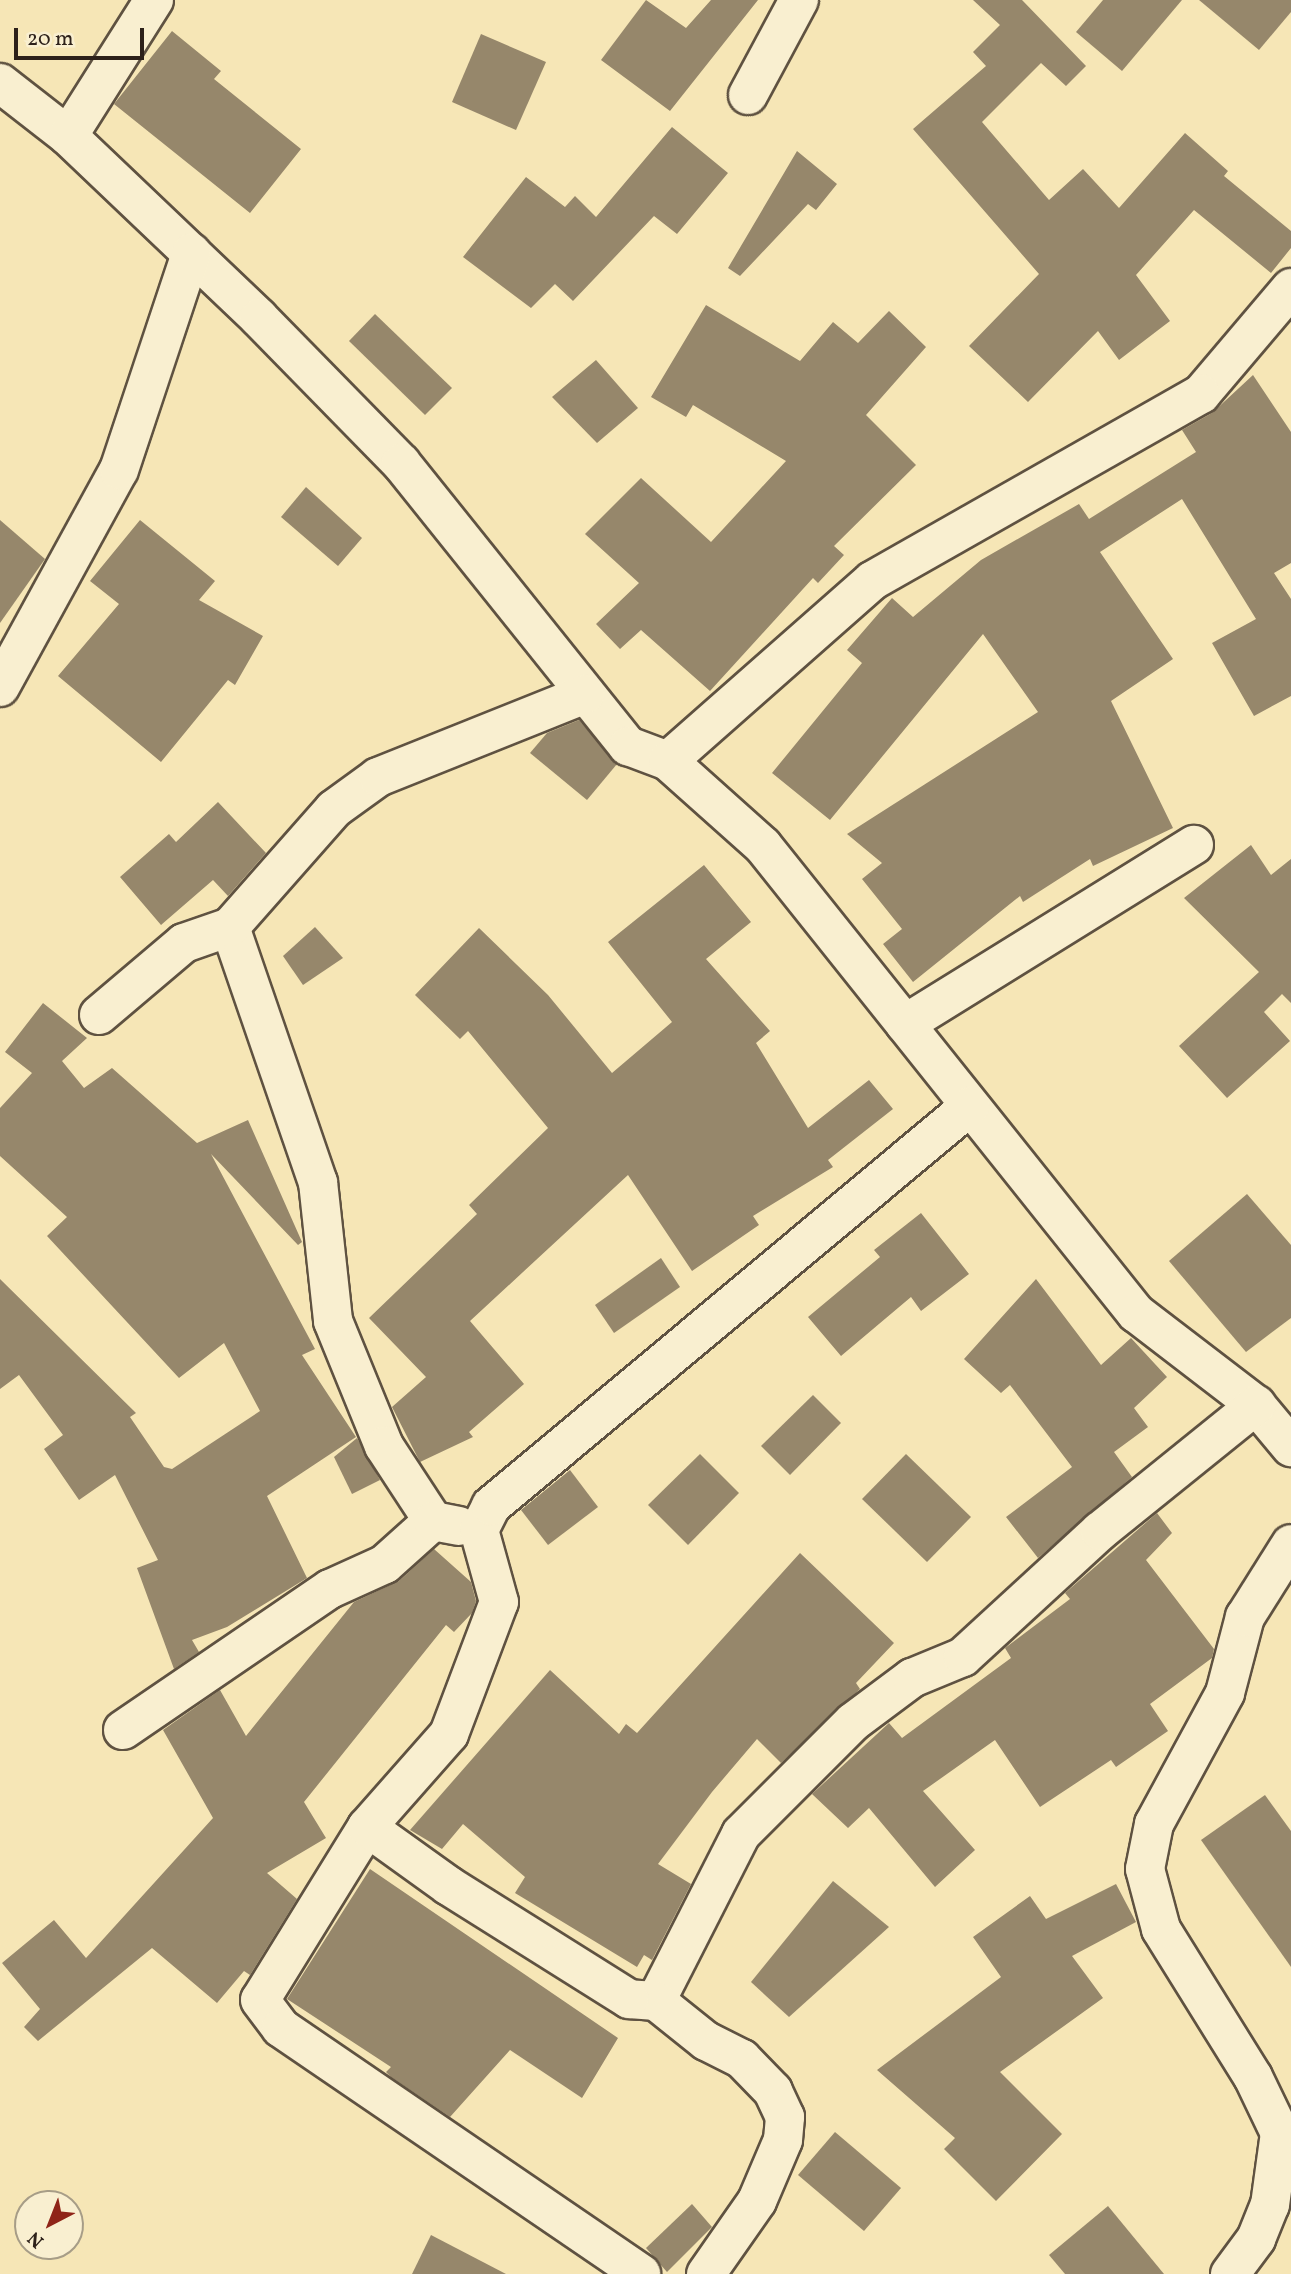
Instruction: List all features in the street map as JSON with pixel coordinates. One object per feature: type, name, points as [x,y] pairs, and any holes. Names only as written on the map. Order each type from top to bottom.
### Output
[{"type":"street","points":[[68,136],[155,0]]},
{"type":"street","points":[[748,96],[799,0]]},
{"type":"street","points":[[0,83],[68,136],[191,253],[401,463],[628,746],[668,761],[763,846],[1136,1313],[1256,1405],[1291,1447]]},
{"type":"street","points":[[0,687],[119,470],[191,253]]},
{"type":"street","points":[[668,761],[872,581],[1201,394],[1291,289]]},
{"type":"street","points":[[99,1015],[184,943],[230,927],[334,809],[378,778],[585,694]]},
{"type":"street","points":[[905,1024],[1194,845]]},
{"type":"street","points":[[230,927],[318,1182],[333,1321],[384,1446],[433,1521],[479,1530]]},
{"type":"street","points":[[640,2274],[281,2028],[260,2000],[367,1827],[449,1734],[499,1602],[479,1530],[491,1506],[970,1106]]},
{"type":"street","points":[[656,2001],[741,1834],[853,1722],[912,1678],[963,1657],[1100,1531],[1256,1405]]},
{"type":"street","points":[[122,1730],[330,1588],[385,1564],[433,1521]]},
{"type":"street","points":[[1230,2274],[1256,2239],[1270,2205],[1280,2133],[1253,2077],[1161,1929],[1145,1869],[1154,1824],[1225,1693],[1245,1617],[1291,1544]]},
{"type":"street","points":[[367,1827],[459,1893],[629,1999],[656,2001],[706,2040],[742,2059],[773,2091],[785,2117],[783,2140],[757,2202],[706,2274]]},
{"type":"building","points":[[646,0],[686,28],[711,0],[758,0],[670,111],[601,60]]},
{"type":"building","points":[[973,0],[1022,0],[1086,66],[1066,86],[1041,63],[982,122],[1049,200],[1083,169],[1119,208],[1185,133],[1228,171],[1224,176],[1291,231],[1291,248],[1271,273],[1194,210],[1136,275],[1170,321],[1119,360],[1098,331],[1028,402],[969,346],[1039,274],[913,129],[986,66],[973,52],[1000,25]]},
{"type":"building","points":[[1103,0],[1182,0],[1122,71],[1076,32]]},
{"type":"building","points":[[1199,0],[1291,0],[1291,12],[1259,50]]},
{"type":"building","points":[[172,31],[221,71],[214,79],[301,149],[250,213],[114,104]]},
{"type":"building","points":[[481,34],[546,62],[516,130],[452,102]]},
{"type":"building","points":[[672,127],[728,173],[677,234],[654,216],[573,301],[555,284],[531,308],[463,257],[526,177],[565,207],[575,196],[596,217]]},
{"type":"building","points":[[797,151],[837,184],[816,210],[808,204],[740,276],[728,268]]},
{"type":"building","points":[[706,305],[800,361],[833,322],[858,343],[889,311],[926,347],[866,415],[916,465],[834,546],[844,555],[818,583],[813,578],[710,691],[641,630],[620,649],[596,624],[639,583],[585,534],[641,478],[711,542],[786,461],[693,405],[686,417],[651,397]]},
{"type":"building","points":[[375,314],[452,388],[425,415],[349,341]]},
{"type":"building","points":[[596,360],[638,408],[597,443],[552,397]]},
{"type":"building","points":[[1253,375],[1291,432],[1291,563],[1274,573],[1291,599],[1291,696],[1254,716],[1212,643],[1256,619],[1182,499],[1100,552],[1173,659],[1111,701],[1173,828],[1093,866],[1090,859],[1023,902],[1020,896],[913,982],[883,944],[902,929],[862,879],[882,863],[847,834],[1038,712],[983,634],[830,820],[772,773],[862,663],[847,650],[892,598],[913,617],[981,560],[1079,504],[1089,519],[1196,452],[1182,430],[1212,413]]},
{"type":"building","points":[[306,487],[362,538],[338,566],[281,517]]},
{"type":"building","points":[[0,520],[45,559],[0,623]]},
{"type":"building","points":[[140,520],[215,581],[199,600],[263,636],[235,685],[228,680],[161,762],[58,676],[119,604],[90,581]]},
{"type":"building","points":[[579,720],[617,764],[587,800],[530,753],[547,733]]},
{"type":"building","points":[[218,802],[266,853],[228,896],[213,880],[161,925],[120,877],[169,834],[176,842]]},
{"type":"building","points":[[1251,845],[1271,875],[1291,859],[1291,1003],[1282,994],[1264,1012],[1290,1041],[1227,1098],[1179,1046],[1259,972],[1184,898]]},
{"type":"building","points":[[704,865],[751,922],[706,959],[770,1031],[756,1043],[808,1128],[869,1080],[893,1109],[828,1160],[833,1167],[753,1216],[759,1225],[692,1271],[628,1175],[470,1321],[524,1384],[469,1432],[473,1437],[420,1462],[392,1407],[426,1377],[369,1318],[477,1214],[469,1205],[548,1128],[468,1031],[460,1039],[415,995],[479,928],[548,995],[612,1073],[672,1022],[608,942]]},
{"type":"building","points":[[315,927],[343,958],[303,985],[283,956]]},
{"type":"building","points":[[43,1003],[87,1038],[62,1061],[84,1088],[112,1068],[197,1143],[248,1120],[302,1242],[298,1245],[211,1154],[315,1349],[302,1355],[356,1437],[267,1496],[307,1578],[227,1627],[192,1640],[199,1652],[174,1669],[137,1568],[158,1560],[115,1475],[79,1500],[44,1449],[63,1435],[19,1375],[0,1389],[0,1279],[136,1413],[130,1417],[164,1467],[172,1469],[260,1411],[224,1343],[179,1378],[47,1236],[67,1217],[0,1156],[0,1108],[32,1073],[5,1052]]},
{"type":"building","points":[[1247,1194],[1291,1245],[1291,1318],[1246,1352],[1169,1261]]},
{"type":"building","points":[[921,1213],[969,1274],[921,1311],[911,1297],[841,1356],[808,1317],[880,1257],[874,1250]]},
{"type":"building","points":[[661,1258],[680,1287],[614,1333],[595,1305]]},
{"type":"building","points":[[1036,1279],[1101,1365],[1131,1338],[1167,1377],[1134,1408],[1148,1427],[1114,1452],[1132,1477],[1038,1558],[1006,1517],[1072,1467],[1010,1385],[1001,1393],[964,1359]]},
{"type":"building","points":[[813,1395],[841,1423],[790,1475],[761,1446]]},
{"type":"building","points":[[357,1438],[380,1480],[352,1494],[334,1457]]},
{"type":"building","points":[[700,1454],[739,1493],[688,1545],[648,1505]]},
{"type":"building","points":[[906,1454],[971,1517],[927,1562],[862,1499]]},
{"type":"building","points":[[570,1470],[598,1507],[548,1545],[521,1510]]},
{"type":"building","points":[[1157,1513],[1172,1533],[1146,1560],[1214,1649],[1212,1658],[1150,1704],[1168,1731],[1116,1767],[1111,1760],[1040,1807],[995,1740],[923,1791],[975,1850],[935,1887],[869,1808],[848,1828],[812,1794],[889,1723],[902,1738],[1011,1658],[1005,1648],[1070,1599],[1065,1593]]},
{"type":"building","points":[[434,1549],[471,1582],[476,1601],[472,1613],[454,1632],[446,1625],[304,1802],[326,1838],[267,1873],[297,1899],[250,1975],[244,1971],[217,2003],[152,1948],[38,2041],[24,2027],[40,2009],[2,1963],[54,1920],[86,1958],[213,1818],[163,1730],[220,1690],[246,1736],[354,1602],[399,1581]]},
{"type":"building","points":[[800,1553],[894,1643],[856,1683],[860,1689],[781,1763],[757,1739],[712,1792],[658,1864],[691,1884],[652,1960],[644,1955],[637,1967],[515,1893],[525,1877],[463,1824],[442,1849],[410,1830],[550,1670],[619,1734],[626,1724],[637,1733]]},
{"type":"building","points":[[1265,1795],[1291,1831],[1291,1967],[1201,1840]]},
{"type":"building","points":[[370,1869],[618,2038],[582,2098],[510,2050],[450,2117],[391,2077],[386,2072],[391,2067],[287,1999]]},
{"type":"building","points":[[833,1881],[889,1927],[789,2017],[751,1982]]},
{"type":"building","points":[[1116,1884],[1136,1922],[1072,1956],[1103,1998],[1000,2072],[1062,2134],[996,2201],[944,2149],[955,2138],[877,2070],[1001,1977],[973,1937],[1030,1896],[1046,1919]]},
{"type":"building","points":[[835,2132],[901,2188],[864,2231],[798,2175]]},
{"type":"building","points":[[692,2204],[712,2227],[667,2272],[646,2248]]},
{"type":"building","points":[[1108,2206],[1164,2274],[1065,2274],[1049,2255]]},
{"type":"building","points":[[431,2235],[506,2274],[412,2274]]}]
